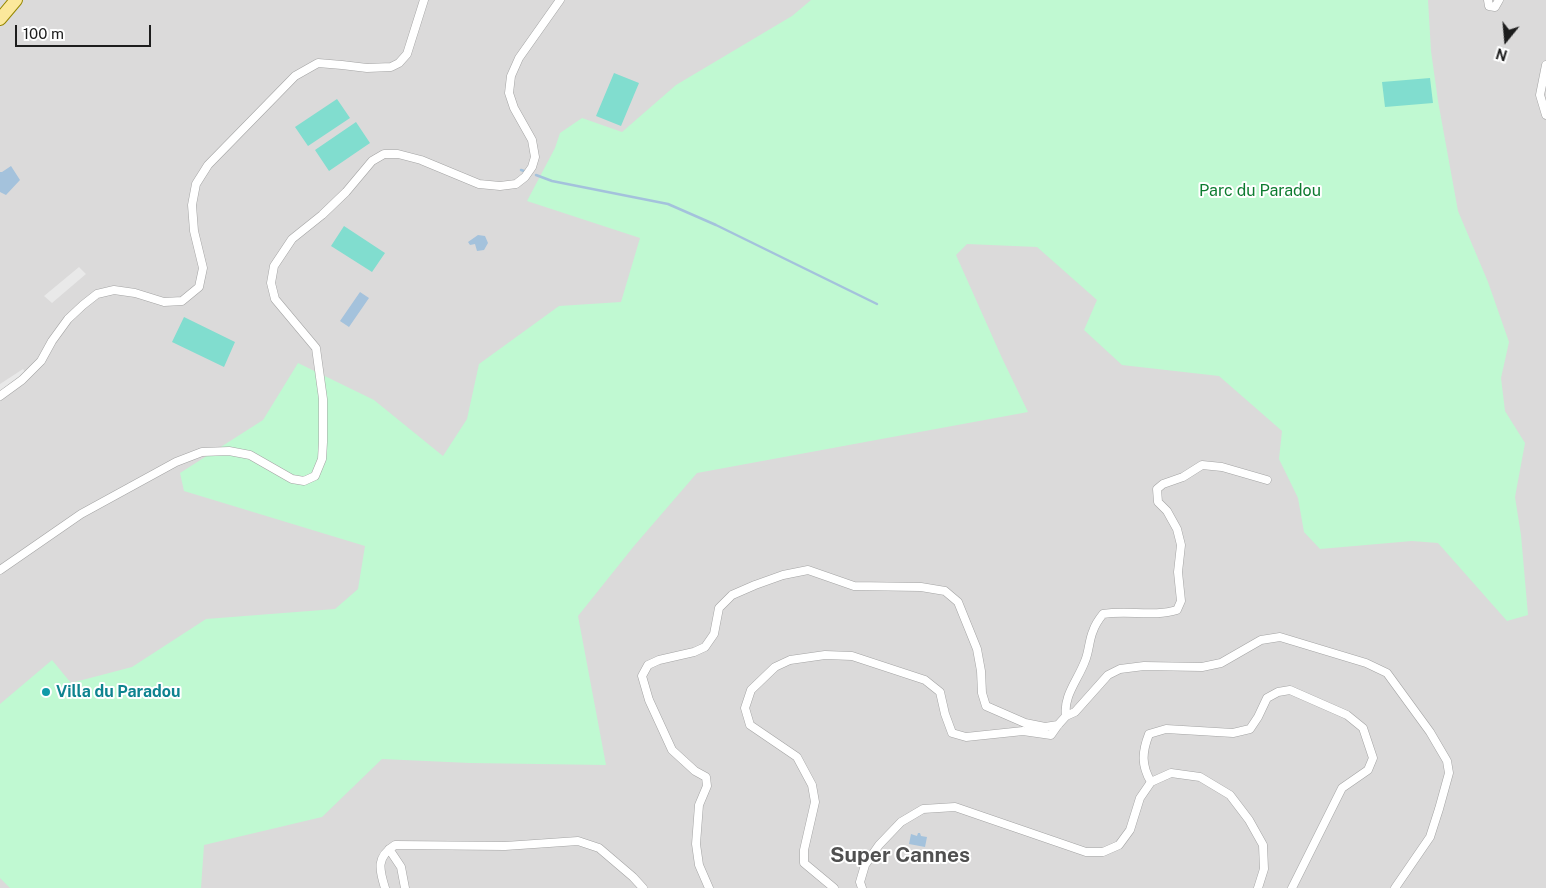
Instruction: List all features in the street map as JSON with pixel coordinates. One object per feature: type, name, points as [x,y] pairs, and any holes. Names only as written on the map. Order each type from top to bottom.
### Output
[{"type":"main road","points":[[0,10],[9,0]]},
{"type":"main road","points":[[0,19],[16,0]]},
{"type":"street","points":[[0,396],[22,380],[41,361],[52,341],[68,319],[97,294],[114,290],[135,293],[164,302],[182,301],[199,286],[203,268],[194,231],[192,205],[196,184],[208,165],[295,76],[318,63],[367,68],[391,67],[399,63],[407,54],[424,0]]},
{"type":"street","points":[[0,570],[81,514],[176,462],[202,452],[229,451],[250,454],[292,479],[304,481],[315,476],[322,459],[324,442],[324,399],[316,348],[275,299],[271,284],[274,266],[292,239],[322,215],[346,192],[372,161],[384,154],[398,154],[421,160],[479,184],[500,186],[516,184],[525,177],[532,167],[535,158],[532,140],[514,108],[509,93],[511,76],[519,58],[560,0]]},
{"type":"street","points":[[1488,0],[1489,6],[1495,7],[1499,0]]},
{"type":"street","points":[[1546,65],[1540,95],[1546,115]]},
{"type":"street","points":[[1066,716],[1064,708],[1067,697],[1086,660],[1092,630],[1103,614],[1118,611],[1166,613],[1177,610],[1181,601],[1178,572],[1181,545],[1177,528],[1167,511],[1158,502],[1158,489],[1163,484],[1183,477],[1202,465],[1222,466],[1267,480]]},
{"type":"street","points":[[709,888],[699,865],[696,844],[699,805],[707,786],[706,777],[672,750],[649,700],[642,676],[648,665],[659,660],[694,652],[705,646],[714,634],[719,608],[732,595],[783,575],[808,570],[854,586],[921,587],[945,591],[958,602],[977,649],[982,693],[986,706],[1025,723],[1045,727],[1058,725]]},
{"type":"street","points":[[834,888],[804,863],[804,850],[815,802],[812,784],[797,757],[750,725],[745,708],[751,690],[775,667],[790,660],[825,655],[852,656],[925,680],[940,692],[952,733],[966,737],[1023,730],[1051,735],[1066,716],[1075,712],[1108,675],[1120,669],[1144,666],[1202,667],[1221,663],[1261,640],[1280,637],[1366,663],[1387,673],[1430,732],[1447,761],[1449,773],[1430,836],[1396,888]]},
{"type":"street","points":[[1151,782],[1145,771],[1143,748],[1149,734],[1166,729],[1233,732],[1250,729],[1267,698],[1278,692],[1290,690],[1348,715],[1363,728],[1373,758],[1368,770],[1342,788],[1292,888]]},
{"type":"street","points":[[862,888],[860,882],[865,866],[879,845],[901,822],[923,809],[955,807],[1086,852],[1103,852],[1119,845],[1130,830],[1140,798],[1151,782],[1172,773],[1200,777],[1230,795],[1249,820],[1263,845],[1264,869],[1258,888]]},
{"type":"street","points":[[385,888],[380,873],[381,860],[384,853],[395,845],[505,846],[578,841],[599,848],[643,888]]},
{"type":"street","points":[[388,849],[401,867],[405,888]]},
{"type":"shaded area","points":[[0,0],[1546,0],[1546,888],[0,888]]},
{"type":"shaded area","points":[[614,73],[639,83],[621,126],[596,116]]},
{"type":"shaded area","points":[[1430,78],[1433,103],[1385,107],[1382,82]]},
{"type":"shaded area","points":[[337,99],[350,118],[308,146],[295,127]]},
{"type":"shaded area","points":[[356,122],[370,143],[329,171],[315,150]]},
{"type":"shaded area","points":[[11,166],[20,180],[6,195],[0,192],[0,172]]},
{"type":"shaded area","points":[[344,226],[385,253],[372,272],[331,246]]},
{"type":"shaded area","points":[[478,235],[485,236],[488,243],[484,250],[477,251],[475,244],[470,245],[468,242]]},
{"type":"shaded area","points":[[79,267],[86,274],[52,303],[44,296]]},
{"type":"shaded area","points":[[360,292],[369,298],[349,327],[340,321]]},
{"type":"shaded area","points":[[184,317],[235,342],[224,367],[172,342]]},
{"type":"shaded area","points":[[23,369],[26,373],[0,391],[0,384]]},
{"type":"shaded area","points":[[918,833],[921,836],[927,837],[925,847],[909,844],[911,834],[917,836]]},
{"type":"green space","name":"Parc du Paradou","points":[[811,0],[1428,0],[1431,51],[1438,101],[1458,211],[1488,282],[1509,342],[1501,378],[1505,411],[1525,443],[1515,497],[1521,535],[1528,615],[1507,621],[1438,543],[1412,541],[1320,549],[1304,532],[1298,498],[1279,459],[1282,431],[1219,376],[1122,365],[1084,330],[1097,300],[1037,247],[967,244],[956,255],[1028,412],[697,473],[634,546],[578,616],[606,765],[470,763],[382,759],[322,817],[204,845],[201,888],[10,888],[0,878],[0,704],[52,660],[71,683],[132,667],[206,619],[335,609],[358,589],[365,546],[184,491],[180,473],[263,420],[298,363],[374,400],[443,456],[467,419],[479,364],[559,306],[621,302],[640,238],[527,201],[555,148],[560,133],[582,118],[622,132],[676,85],[792,16]]},
{"type":"waterway","points":[[536,175],[552,181],[668,204],[716,225],[877,304]]},
{"type":"place","name":"Villa du Paradou","points":[[46,692]]},
{"type":"district","name":"Super Cannes","points":[[900,856]]}]
